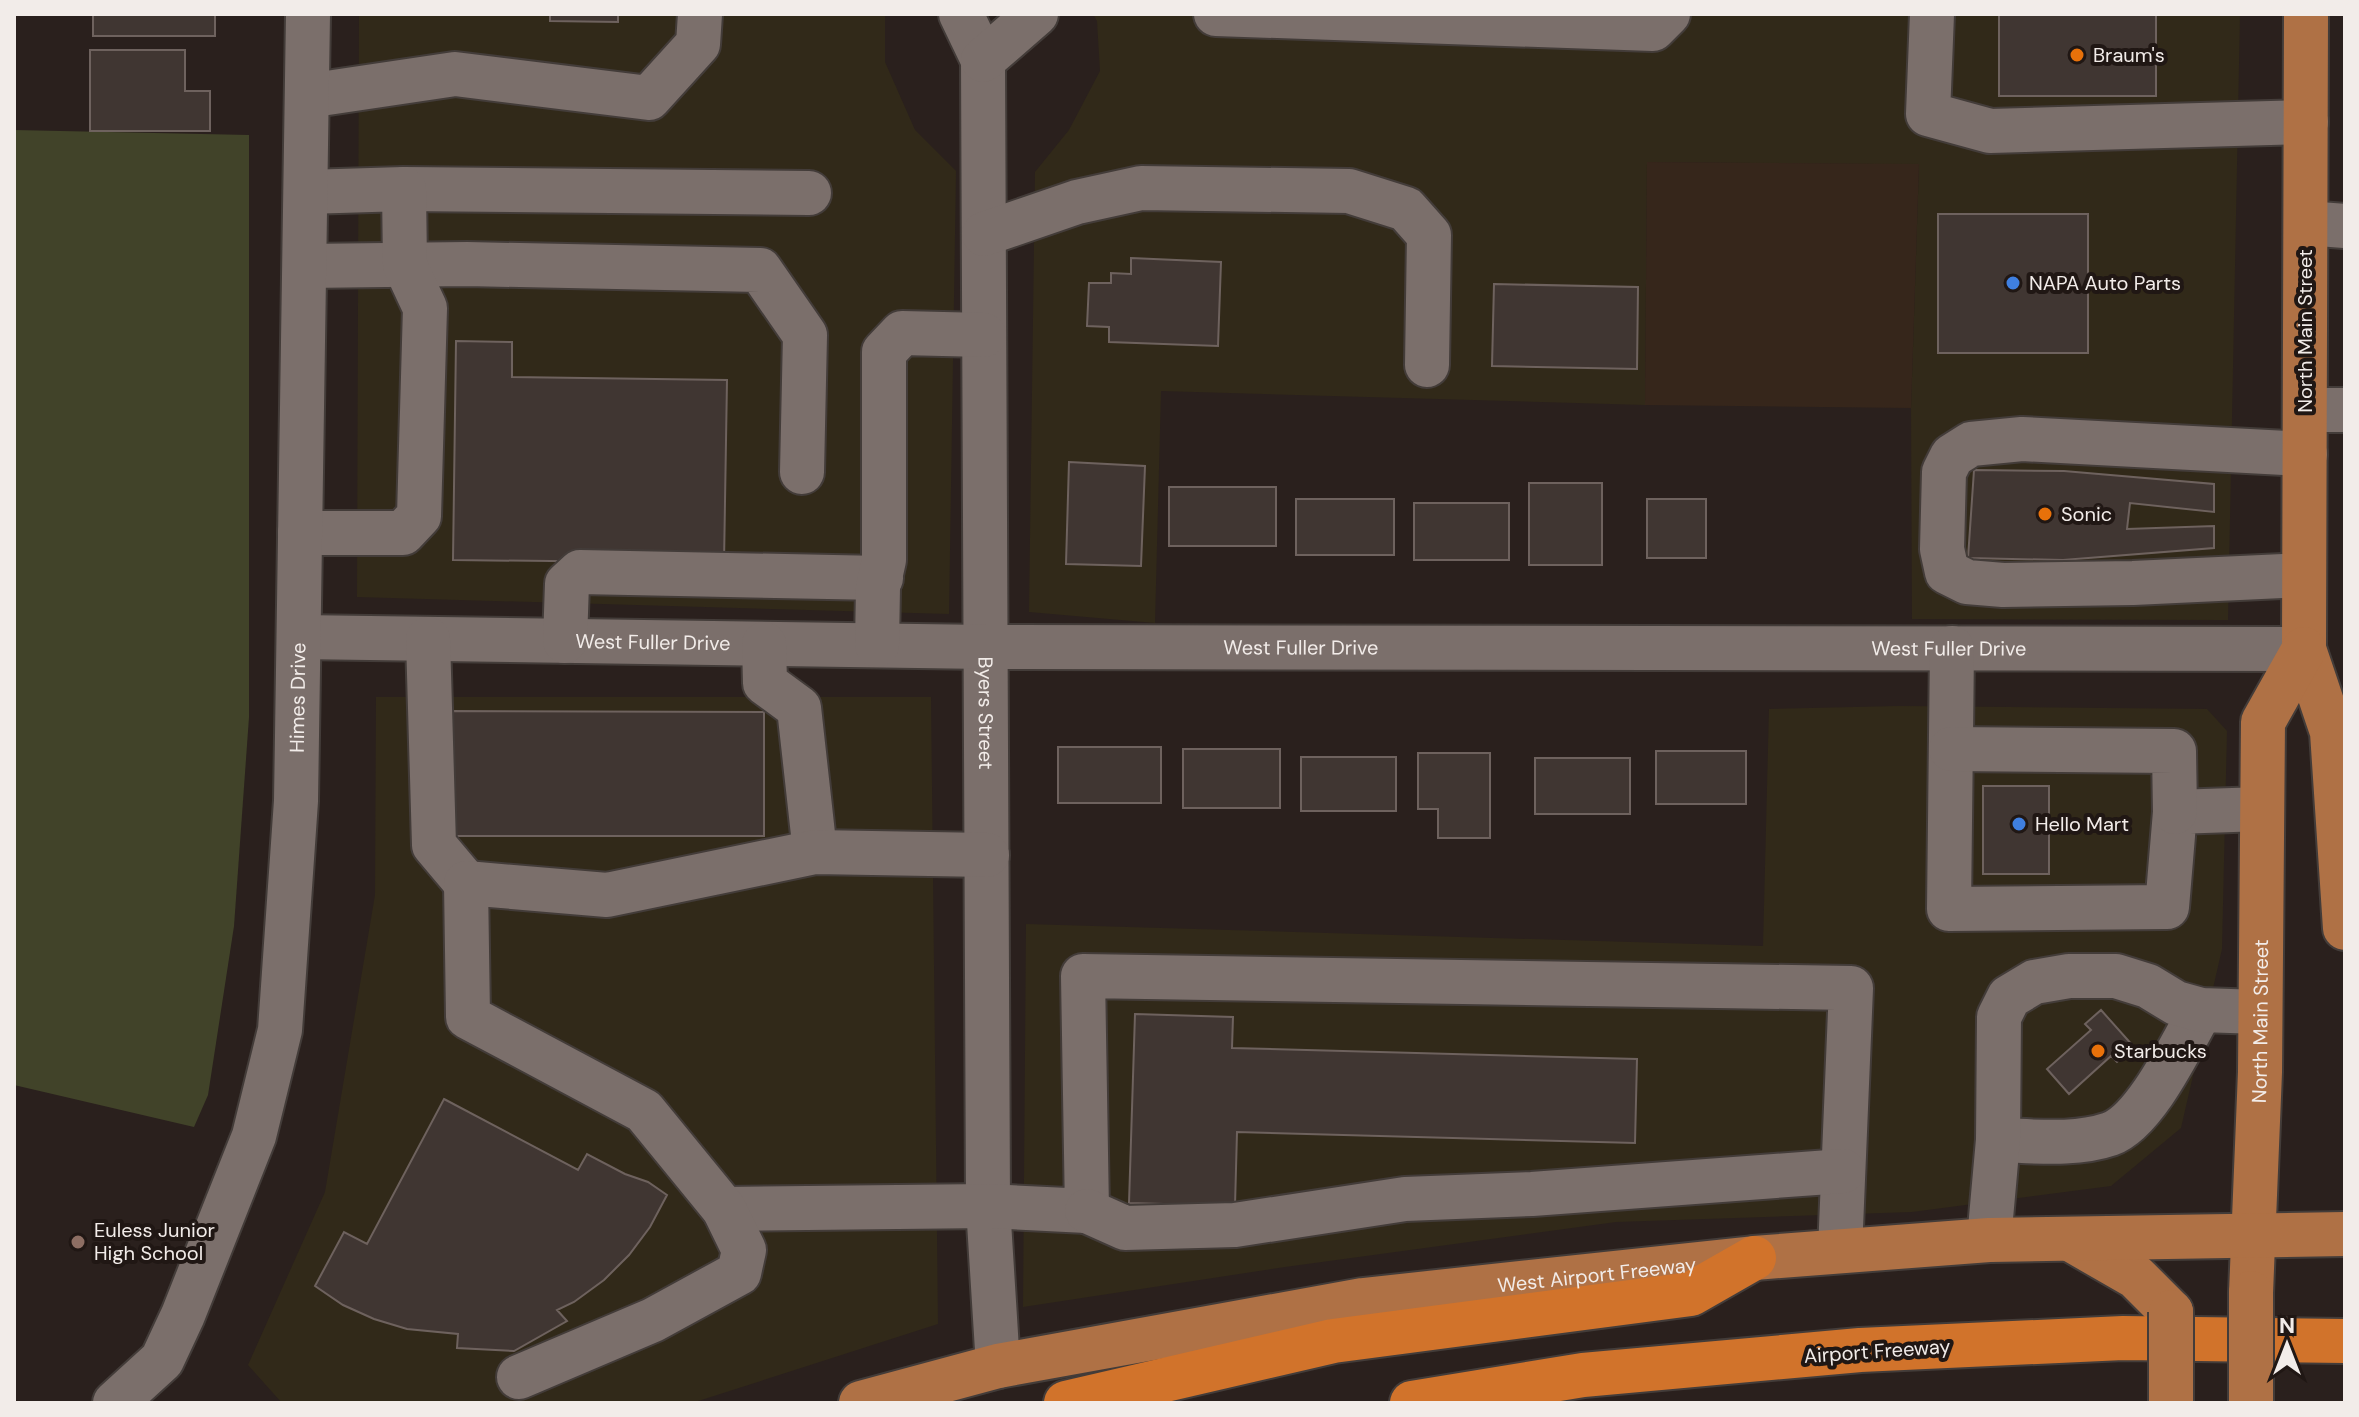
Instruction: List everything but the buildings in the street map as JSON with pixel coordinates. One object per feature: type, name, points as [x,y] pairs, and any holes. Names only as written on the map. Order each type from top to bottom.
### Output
[{"type":"highway","points":[[1066,1403],[1333,1341],[1691,1294],[1754,1258]]},
{"type":"highway","name":"Airport Freeway","points":[[1412,1403],[1583,1375],[1860,1350],[2123,1338],[2345,1341]]},
{"type":"main road","name":"North Main Street","points":[[2306,14],[2306,122],[2325,224],[2325,410],[2305,454],[2304,649],[2339,749],[2345,928]]},
{"type":"main road","name":"North Main Street","points":[[2251,1403],[2263,722],[2304,649]]},
{"type":"main road","name":"West Airport Freeway","points":[[861,1403],[998,1366],[1363,1300],[1754,1258],[1989,1240],[2345,1234]]},
{"type":"main road","points":[[2067,1238],[2136,1277],[2171,1312],[2171,1403]]},
{"type":"street","name":"Himes Drive","points":[[115,1403],[162,1360],[183,1315],[254,1136],[280,1030],[296,801],[308,14]]},
{"type":"street","points":[[307,96],[455,74],[649,98],[698,44],[700,14]]},
{"type":"street","points":[[961,14],[983,60],[1036,14]]},
{"type":"street","points":[[1216,14],[1653,29],[1668,14]]},
{"type":"street","points":[[1932,14],[1928,114],[1990,131],[2306,122]]},
{"type":"street","name":"Byers Street","points":[[983,60],[988,1206],[998,1366]]},
{"type":"street","points":[[984,234],[1077,202],[1141,188],[1349,191],[1406,209],[1429,235],[1427,365]]},
{"type":"street","points":[[306,192],[404,189],[809,193]]},
{"type":"street","points":[[300,533],[403,533],[419,516],[425,308],[405,265],[404,189]]},
{"type":"street","points":[[305,266],[760,270],[805,335],[802,472]]},
{"type":"street","points":[[877,645],[884,560],[884,352],[902,333],[984,335]]},
{"type":"street","points":[[2304,575],[2133,583],[1991,584],[1967,582],[1947,572],[1942,549],[1944,472],[1952,456],[1971,444],[2022,439],[2305,454]]},
{"type":"street","points":[[565,641],[567,584],[580,572],[881,578]]},
{"type":"street","points":[[669,643],[670,574]]},
{"type":"street","name":"West Fuller Drive","points":[[299,637],[986,647],[2304,649]]},
{"type":"street","points":[[428,639],[434,845],[466,883],[468,1017],[644,1111],[724,1209],[744,1250],[739,1273],[653,1320],[519,1377]]},
{"type":"street","points":[[764,644],[765,683],[799,708],[815,852]]},
{"type":"street","points":[[1951,749],[2174,751],[2175,812],[2167,907],[1949,909],[1952,648]]},
{"type":"street","points":[[2175,812],[2262,809]]},
{"type":"street","points":[[466,883],[607,895],[815,852],[987,855]]},
{"type":"street","points":[[1087,1211],[1083,976],[1851,988],[1840,1251]]},
{"type":"street","points":[[1989,1240],[1998,1140],[1999,1017],[2009,997],[2034,982],[2069,976],[2116,976],[2148,986],[2176,1003],[2201,1010],[2260,1012]]},
{"type":"street","points":[[1998,1140],[2072,1141],[2112,1133],[2148,1101],[2201,1010]]},
{"type":"street","points":[[724,1209],[988,1206],[1087,1211],[1125,1228],[1235,1225],[1405,1199],[1532,1194],[1843,1171]]},
{"type":"street","name":"Himes Drive","points":[[162,1360],[165,1403]]},
{"type":"shaded area","points":[[359,14],[885,14],[885,62],[915,130],[956,171],[949,614],[357,597]]},
{"type":"shaded area","points":[[1093,14],[2240,14],[2228,620],[1912,619],[1911,408],[1919,165],[1647,162],[1645,405],[1161,391],[1155,623],[1029,612],[1035,172],[1069,130],[1100,71],[1097,21]]},
{"type":"shaded area","points":[[1647,162],[1919,164],[1911,408],[1645,405]]},
{"type":"shaded area","points":[[376,697],[931,697],[938,1324],[692,1403],[282,1403],[248,1365],[325,1192],[375,895]]},
{"type":"shaded area","points":[[1899,706],[2207,709],[2227,731],[2222,949],[2181,1128],[2111,1186],[1912,1212],[1616,1222],[1285,1267],[1023,1307],[1026,924],[1763,946],[1769,709]]},
{"type":"green space","points":[[14,130],[249,135],[249,717],[234,926],[208,1095],[194,1127],[14,1085]]},
{"type":"place","name":"Braum's","points":[[2077,55]]},
{"type":"place","name":"NAPA Auto Parts","points":[[2013,283]]},
{"type":"place","name":"Sonic","points":[[2045,514]]},
{"type":"place","name":"Hello Mart","points":[[2019,824]]},
{"type":"place","name":"Starbucks","points":[[2098,1051]]},
{"type":"place","name":"Euless Junior High School","points":[[78,1242]]}]
